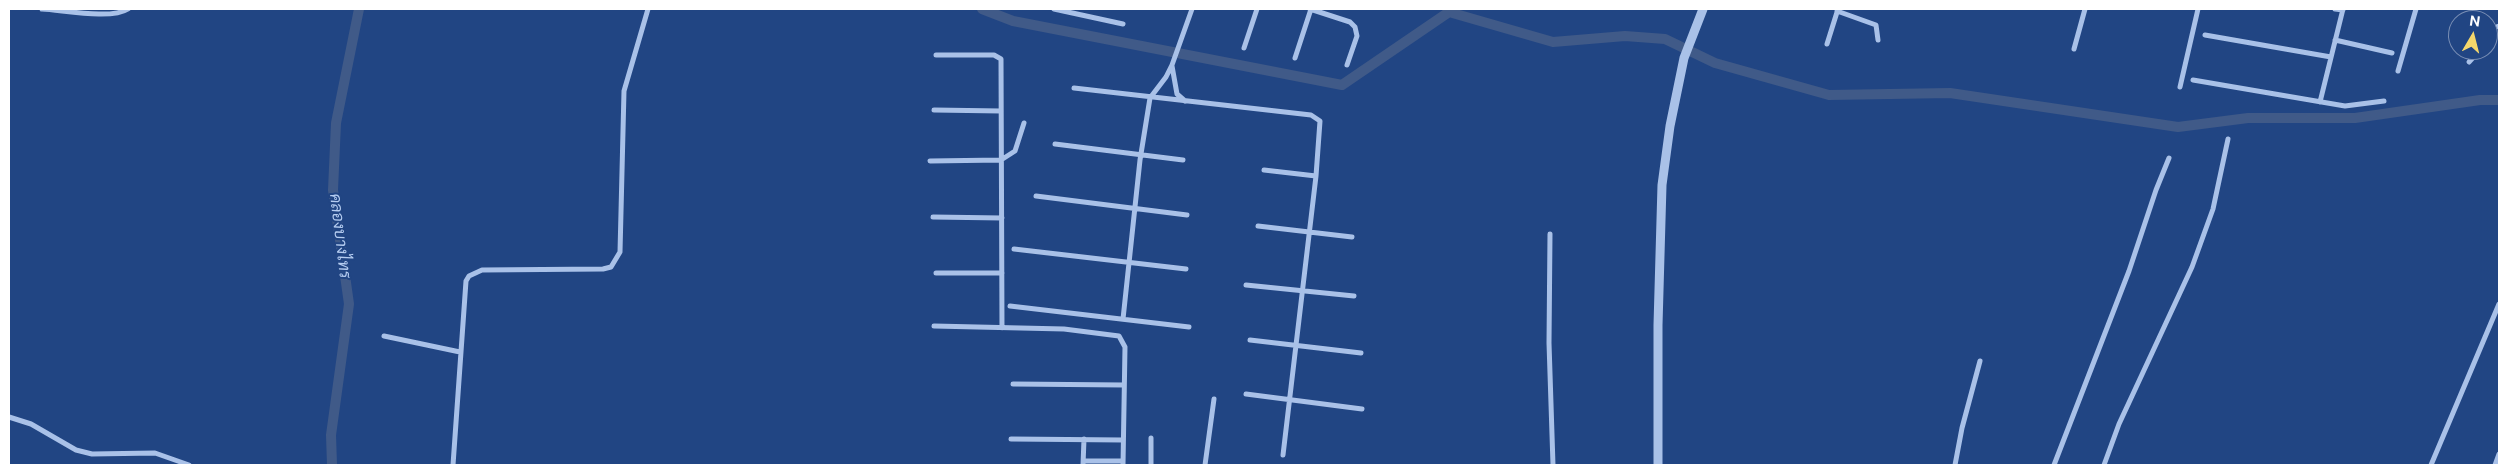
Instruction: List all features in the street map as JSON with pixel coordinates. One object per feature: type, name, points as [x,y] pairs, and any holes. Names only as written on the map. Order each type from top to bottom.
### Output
[{"type":"street","points":[[42,9],[106,14],[123,12],[128,9]]},
{"type":"street","points":[[453,465],[466,281],[474,272],[482,270],[604,269],[611,267],[620,252],[624,92],[648,9]]},
{"type":"street","points":[[1054,9],[1078,11],[1123,24]]},
{"type":"street","points":[[1123,319],[1141,155],[1150,98],[1166,77],[1172,65],[1191,9]]},
{"type":"street","points":[[1244,48],[1257,9]]},
{"type":"street","points":[[1295,58],[1310,9],[1350,22],[1355,27],[1356,36],[1347,65]]},
{"type":"street","points":[[1658,465],[1662,185],[1670,126],[1684,58],[1703,9]]},
{"type":"street","points":[[2074,49],[2084,9]]},
{"type":"street","points":[[2180,87],[2198,9]]},
{"type":"street","points":[[2320,102],[2343,9],[2335,9]]},
{"type":"street","points":[[2398,71],[2416,9]]},
{"type":"street","points":[[1827,44],[1837,10],[1876,25],[1878,40]]},
{"type":"street","points":[[2205,35],[2331,57]]},
{"type":"street","points":[[2335,40],[2392,53]]},
{"type":"street","points":[[936,54],[999,56],[1001,59],[1002,328]]},
{"type":"street","points":[[1172,65],[1177,94],[1185,102]]},
{"type":"street","points":[[2193,80],[2320,102],[2356,106],[2384,101]]},
{"type":"street","points":[[1074,88],[1316,117],[1320,128],[1316,176],[1283,455]]},
{"type":"street","points":[[934,110],[1001,111]]},
{"type":"street","points":[[930,161],[1001,160],[1014,151],[1024,123]]},
{"type":"street","points":[[2104,465],[2119,424],[2192,267],[2213,209],[2228,139]]},
{"type":"street","points":[[1055,144],[1183,160]]},
{"type":"street","points":[[2054,465],[2129,271],[2156,190],[2169,158]]},
{"type":"street","points":[[1264,170],[1316,176]]},
{"type":"street","points":[[1036,196],[1187,215]]},
{"type":"street","points":[[932,217],[1002,218]]},
{"type":"street","points":[[1258,226],[1352,238]]},
{"type":"street","points":[[1550,234],[1549,342],[1553,465]]},
{"type":"street","points":[[1014,249],[1186,269]]},
{"type":"street","points":[[936,273],[1002,272]]},
{"type":"street","points":[[1246,285],[1354,296]]},
{"type":"street","points":[[2431,465],[2499,304]]},
{"type":"street","points":[[1010,306],[1189,328]]},
{"type":"street","points":[[934,326],[1064,329],[1119,336],[1125,347],[1123,463],[1084,463],[1084,440]]},
{"type":"street","points":[[384,336],[460,352]]},
{"type":"street","points":[[1250,340],[1361,353]]},
{"type":"street","points":[[1955,465],[1962,428],[1980,360]]},
{"type":"street","points":[[1013,384],[1124,385]]},
{"type":"street","points":[[1246,394],[1362,409]]},
{"type":"street","points":[[1204,465],[1214,399]]},
{"type":"street","points":[[9,416],[31,424],[76,450],[92,454],[155,453],[189,465]]},
{"type":"street","points":[[1151,438],[1151,465]]},
{"type":"street","points":[[1011,439],[1123,440]]},
{"type":"street","points":[[2495,465],[2499,454]]},
{"type":"waterway","name":"คลองบางไทร","points":[[332,465],[331,435],[349,304],[333,190],[336,123],[359,9]]},
{"type":"waterway","points":[[982,9],[1013,21],[1342,85],[1449,12],[1553,42],[1625,36],[1665,39],[1715,63],[1829,95],[1950,93],[2178,127],[2248,118],[2355,118],[2480,100],[2499,100]]}]
